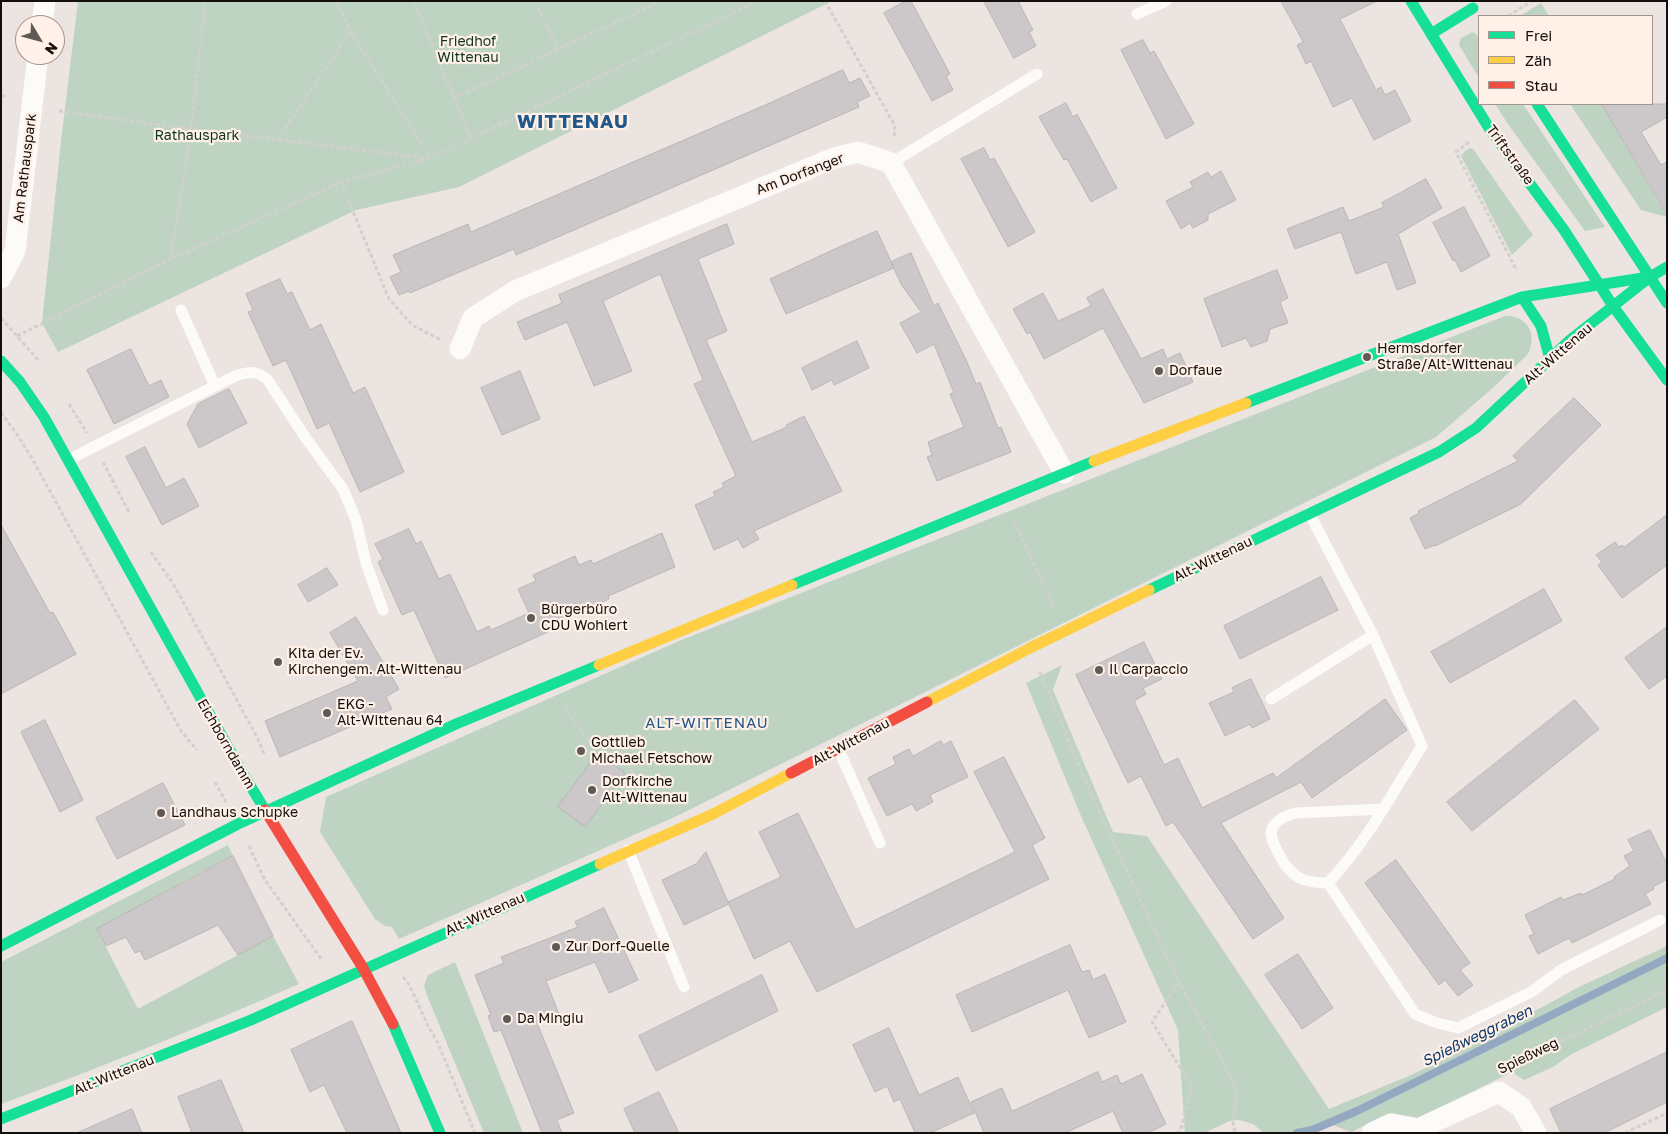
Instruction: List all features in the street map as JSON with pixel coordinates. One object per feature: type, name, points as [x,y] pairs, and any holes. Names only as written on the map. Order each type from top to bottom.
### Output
[{"type":"main road","name":"Triftstraße","points":[[1411,1],[1489,128],[1564,230],[1613,306],[1667,380]]},
{"type":"main road","points":[[1431,34],[1474,9]]},
{"type":"main road","points":[[1538,105],[1667,302]]},
{"type":"main road","name":"Alt-Wittenau","points":[[1,1119],[252,1020],[363,968],[628,850],[714,814],[1030,648],[1439,452],[1476,428],[1570,340],[1650,276],[1667,267]]},
{"type":"main road","name":"Alt-Wittenau","points":[[1,946],[189,849],[456,724],[1064,473],[1522,297],[1650,276]]},
{"type":"main road","points":[[1522,297],[1537,316],[1546,335],[1550,359]]},
{"type":"main road","name":"Eichborndamm","points":[[1,361],[20,382],[44,417],[239,767],[363,968],[392,1022],[440,1133]]},
{"type":"street","points":[[43,15],[45,1]]},
{"type":"street","name":"Am Rathauspark","points":[[1,278],[15,251],[37,65]]},
{"type":"street","name":"Am Dorfanger","points":[[460,349],[473,318],[515,290],[834,158],[858,152],[891,163]]},
{"type":"street","points":[[891,163],[1064,473]]},
{"type":"street","name":"Spießweg","points":[[1372,1133],[1391,1124],[1418,1128],[1499,1092],[1521,1108],[1536,1133]]},
{"type":"lane","points":[[1137,14],[1166,1]]},
{"type":"lane","points":[[891,163],[1037,74]]},
{"type":"lane","points":[[181,310],[214,386]]},
{"type":"lane","points":[[68,460],[214,386],[247,372],[261,374],[267,379],[343,489],[356,520],[366,563],[382,610]]},
{"type":"lane","points":[[1310,513],[1373,635],[1422,746],[1383,808],[1343,866],[1328,883],[1314,883],[1295,875],[1283,863],[1271,836],[1276,823],[1283,817],[1296,814],[1383,808]]},
{"type":"lane","points":[[1271,699],[1373,635]]},
{"type":"lane","points":[[838,748],[880,843]]},
{"type":"lane","points":[[628,850],[684,987]]},
{"type":"lane","points":[[1328,883],[1415,1014],[1437,1023],[1458,1028],[1532,991],[1561,970],[1660,920]]},
{"type":"path","points":[[171,259],[191,129],[205,1]]},
{"type":"path","points":[[336,1],[350,31],[430,158]]},
{"type":"path","points":[[414,1],[471,139]]},
{"type":"path","points":[[535,1],[558,50]]},
{"type":"path","points":[[12,339],[171,259],[341,182],[430,158],[758,1]]},
{"type":"path","points":[[825,1],[895,126],[891,163]]},
{"type":"path","points":[[1510,15],[1532,1]]},
{"type":"path","points":[[454,98],[658,2]]},
{"type":"path","points":[[278,140],[350,31]]},
{"type":"path","points":[[59,111],[430,158]]},
{"type":"path","points":[[1472,140],[1456,152],[1517,271]]},
{"type":"path","points":[[341,182],[389,299],[412,326],[460,349]]},
{"type":"path","points":[[1,412],[33,460],[181,731],[196,748],[201,757]]},
{"type":"path","points":[[1003,498],[1066,631]]},
{"type":"path","points":[[1030,648],[1078,767],[1179,982],[1225,1065],[1237,1092],[1233,1124],[1235,1133]]},
{"type":"path","points":[[562,681],[565,709],[593,746],[625,759],[665,834]]},
{"type":"path","points":[[211,774],[220,791]]},
{"type":"path","points":[[245,839],[265,880],[316,950]]},
{"type":"path","points":[[1177,1133],[1180,1132],[1192,1087],[1152,1022],[1179,982]]},
{"type":"path","name":"Spießweg","points":[[1498,1071],[1667,990]]},
{"type":"path","points":[[413,993],[438,1043],[475,1133]]},
{"type":"path","points":[[1625,1133],[1667,1113]]},
{"type":"green space","name":"Rathauspark","points":[[78,1],[832,1],[459,187],[356,210],[58,352],[42,323]]},
{"type":"green space","points":[[1541,3],[1548,15],[1522,15]]},
{"type":"green space","points":[[1472,32],[1478,37],[1478,76],[1459,45],[1460,39]]},
{"type":"green space","points":[[1496,105],[1524,105],[1605,227],[1585,231]]},
{"type":"green space","points":[[1571,105],[1603,105],[1667,217],[1641,210]]},
{"type":"green space","points":[[1470,148],[1473,149],[1533,235],[1512,255],[1461,156]]},
{"type":"green space","points":[[1505,316],[1525,322],[1532,339],[1528,354],[1494,387],[1436,437],[679,815],[399,939],[392,927],[385,926],[375,919],[320,832],[326,797],[679,641]]},
{"type":"green space","points":[[1062,665],[1053,690],[1113,832],[1147,836],[1329,1109],[1411,1075],[1476,1043],[1579,987],[1667,946],[1667,1007],[1570,1055],[1553,1067],[1524,1080],[1512,1072],[1418,1118],[1392,1113],[1351,1132],[1330,1124],[1299,1133],[1264,1133],[1253,1124],[1239,1120],[1230,1121],[1204,1133],[1185,1133],[1178,1030],[1081,816],[1026,683]]},
{"type":"green space","points":[[228,845],[233,856],[97,930],[138,1009],[273,936],[299,984],[151,1046],[1,1104],[1,962]]},
{"type":"green space","points":[[455,962],[523,1133],[484,1133],[428,998],[424,986],[428,975]]},
{"type":"building","points":[[906,1],[911,1],[950,74],[946,76],[953,90],[932,101],[884,13]]},
{"type":"building","points":[[984,1],[1018,1],[1033,30],[1029,32],[1036,46],[1014,58]]},
{"type":"building","points":[[1281,1],[1377,1],[1340,19],[1376,90],[1381,87],[1385,95],[1395,90],[1411,121],[1374,140],[1352,98],[1333,107],[1311,61],[1306,64],[1297,45],[1303,42]]},
{"type":"building","points":[[1143,40],[1150,53],[1154,51],[1194,124],[1166,139],[1121,50]]},
{"type":"building","points":[[843,70],[849,83],[860,78],[870,96],[857,102],[859,107],[516,255],[514,249],[410,293],[409,291],[399,295],[390,277],[401,272],[393,255],[468,224],[471,232]]},
{"type":"building","points":[[1066,103],[1073,117],[1077,114],[1117,188],[1091,202],[1067,159],[1064,160],[1039,117]]},
{"type":"building","points":[[1667,104],[1667,117],[1641,132],[1661,165],[1667,162],[1667,215],[1603,105]]},
{"type":"building","points":[[984,148],[990,160],[994,158],[1035,232],[1008,247],[961,159]]},
{"type":"building","points":[[1221,171],[1236,200],[1208,214],[1208,220],[1193,228],[1190,223],[1181,229],[1166,201],[1193,187],[1190,182],[1208,172],[1211,177]]},
{"type":"building","points":[[1426,179],[1442,208],[1398,234],[1416,283],[1397,290],[1387,262],[1356,274],[1341,232],[1295,249],[1287,229],[1343,207],[1349,221],[1384,207],[1382,203]]},
{"type":"building","points":[[1464,207],[1490,256],[1461,272],[1433,223]]},
{"type":"building","points":[[727,224],[734,244],[698,259],[727,331],[706,340],[752,442],[787,427],[786,425],[804,416],[842,491],[754,531],[759,539],[743,548],[738,539],[714,550],[695,505],[715,496],[713,492],[724,487],[722,483],[736,476],[694,384],[703,380],[660,274],[603,301],[632,371],[594,386],[567,322],[525,340],[517,322],[562,303],[559,295]]},
{"type":"building","points":[[877,231],[894,268],[786,314],[770,279]]},
{"type":"building","points":[[911,253],[934,306],[938,303],[976,384],[980,382],[998,428],[1001,427],[1011,452],[937,481],[927,457],[932,455],[928,442],[964,427],[950,394],[954,393],[934,344],[917,353],[900,323],[921,312],[901,284],[891,262]]},
{"type":"building","points":[[1277,270],[1288,298],[1280,302],[1288,323],[1270,329],[1267,341],[1251,347],[1246,338],[1222,347],[1204,299]]},
{"type":"building","points":[[280,279],[287,294],[292,292],[310,330],[321,324],[353,393],[365,387],[404,472],[360,492],[329,423],[317,429],[286,360],[273,366],[248,312],[253,310],[246,294]]},
{"type":"building","points":[[1103,289],[1141,359],[1163,349],[1167,359],[1180,353],[1193,382],[1144,403],[1103,328],[1044,359],[1030,332],[1027,334],[1013,309],[1043,293],[1058,321],[1091,306],[1087,298]]},
{"type":"building","points":[[857,341],[869,368],[834,385],[832,380],[812,390],[802,368]]},
{"type":"building","points":[[131,349],[149,386],[161,380],[169,397],[114,424],[87,370]]},
{"type":"building","points":[[520,371],[540,419],[502,435],[481,388]]},
{"type":"building","points":[[229,389],[247,423],[199,448],[187,424],[198,404]]},
{"type":"building","points":[[1574,398],[1601,425],[1521,504],[1435,546],[1425,549],[1410,518],[1419,513],[1418,511],[1518,461],[1513,456]]},
{"type":"building","points":[[145,447],[166,488],[184,478],[199,506],[162,525],[126,457]]},
{"type":"building","points":[[1667,515],[1667,565],[1622,598],[1598,565],[1602,562],[1596,555],[1615,542],[1619,547],[1622,545],[1624,547]]},
{"type":"building","points":[[1,525],[50,613],[53,612],[76,654],[1,694]]},
{"type":"building","points":[[409,529],[416,544],[421,541],[439,579],[450,574],[477,632],[489,626],[491,630],[529,613],[518,589],[536,581],[533,575],[575,556],[579,565],[591,560],[593,564],[662,533],[675,567],[608,596],[609,599],[596,605],[593,609],[580,612],[546,628],[548,632],[445,678],[414,610],[402,615],[378,562],[383,559],[375,544]]},
{"type":"building","points":[[327,568],[338,585],[308,602],[298,585]]},
{"type":"building","points":[[1321,577],[1338,610],[1240,659],[1224,626]]},
{"type":"building","points":[[1544,589],[1562,621],[1450,683],[1431,652]]},
{"type":"building","points":[[356,617],[399,689],[386,697],[392,709],[280,757],[265,721],[358,681],[330,633]]},
{"type":"building","points":[[1667,627],[1667,676],[1649,689],[1625,658]]},
{"type":"building","points":[[1144,642],[1162,679],[1143,688],[1146,694],[1134,701],[1164,765],[1178,758],[1202,808],[1273,773],[1276,778],[1385,699],[1407,730],[1312,798],[1301,782],[1221,823],[1284,918],[1253,939],[1173,822],[1166,826],[1141,776],[1128,783],[1076,675]]},
{"type":"building","points":[[1251,679],[1270,719],[1252,728],[1250,724],[1225,736],[1209,703],[1234,692],[1232,688]]},
{"type":"building","points":[[1575,700],[1599,729],[1472,831],[1447,802]]},
{"type":"building","points":[[45,720],[83,800],[60,812],[21,732]]},
{"type":"building","points":[[941,741],[943,745],[951,741],[968,777],[930,795],[933,802],[916,811],[912,804],[887,816],[868,778],[896,764],[893,757],[909,749],[913,756]]},
{"type":"building","name":"Dorfkirche Alt-Wittenau","points":[[598,753],[625,773],[585,827],[558,807]]},
{"type":"building","points":[[1004,757],[1045,838],[1032,845],[1049,879],[817,992],[790,941],[754,959],[728,902],[781,877],[759,832],[798,813],[855,930],[1015,852],[974,772]]},
{"type":"building","points":[[163,783],[185,825],[117,859],[96,818]]},
{"type":"building","points":[[1650,830],[1667,864],[1667,879],[1645,894],[1651,904],[1572,943],[1569,938],[1538,954],[1529,936],[1534,934],[1525,915],[1561,897],[1563,900],[1581,893],[1582,895],[1615,879],[1614,877],[1630,866],[1624,856],[1634,851],[1628,840]]},
{"type":"building","points":[[706,852],[729,904],[684,925],[662,880],[696,864]]},
{"type":"building","points":[[233,856],[273,936],[238,955],[218,925],[145,960],[140,951],[135,953],[126,937],[106,946],[97,929]]},
{"type":"building","points":[[1396,860],[1470,963],[1460,970],[1473,985],[1458,996],[1445,980],[1439,985],[1365,883]]},
{"type":"building","points":[[604,908],[638,980],[609,993],[595,962],[546,981],[559,1014],[537,1023],[574,1113],[557,1120],[562,1133],[542,1133],[501,1030],[494,1032],[488,1016],[491,1015],[475,975],[504,963],[501,957],[578,927],[575,922]]},
{"type":"building","points":[[1070,945],[1082,972],[1089,970],[1093,980],[1105,974],[1126,1022],[1089,1038],[1068,990],[972,1032],[956,995]]},
{"type":"building","points":[[1298,954],[1333,1008],[1302,1029],[1265,975]]},
{"type":"building","points":[[762,975],[778,1011],[656,1071],[639,1036]]},
{"type":"building","points":[[352,1021],[401,1133],[347,1133],[324,1085],[310,1092],[291,1050]]},
{"type":"building","points":[[889,1028],[919,1095],[958,1077],[974,1113],[930,1133],[915,1133],[900,1099],[894,1102],[887,1086],[875,1092],[853,1045]]},
{"type":"building","points":[[1667,1052],[1667,1102],[1604,1133],[1561,1133],[1550,1109]]},
{"type":"building","points":[[1098,1072],[1102,1082],[1117,1075],[1121,1084],[1142,1074],[1166,1124],[1148,1133],[1123,1133],[1113,1111],[1065,1133],[984,1133],[971,1102],[1002,1088],[1012,1111]]},
{"type":"building","points":[[221,1080],[244,1133],[192,1133],[178,1097]]},
{"type":"building","points":[[659,1092],[679,1133],[635,1133],[624,1109]]},
{"type":"building","points":[[132,1109],[142,1133],[77,1133]]},
{"type":"waterway","name":"Spießweggraben","points":[[1297,1133],[1312,1130],[1357,1111],[1667,958]]},
{"type":"traffic: fast","points":[[1411,1],[1489,128],[1564,230],[1613,306],[1667,380]]},
{"type":"traffic: fast","points":[[1431,34],[1473,8]]},
{"type":"traffic: fast","points":[[1538,105],[1667,303]]},
{"type":"traffic: fast","points":[[1149,590],[1439,452],[1476,428],[1570,340],[1650,277],[1667,267]]},
{"type":"traffic: fast","points":[[1246,403],[1522,297],[1649,277]]},
{"type":"traffic: fast","points":[[1522,297],[1541,326],[1550,359]]},
{"type":"traffic: fast","points":[[1,361],[20,382],[44,417],[239,767],[265,810]]},
{"type":"traffic: fast","points":[[792,585],[1094,461]]},
{"type":"traffic: fast","points":[[1,946],[238,824],[456,724],[599,665]]},
{"type":"traffic: fast","points":[[1,1119],[251,1020],[600,864]]},
{"type":"traffic: fast","points":[[393,1024],[440,1133]]},
{"type":"traffic: slow","points":[[1094,461],[1246,403]]},
{"type":"traffic: slow","points":[[599,665],[792,585]]},
{"type":"traffic: slow","points":[[927,702],[1030,648],[1149,590]]},
{"type":"traffic: slow","points":[[600,864],[713,814],[791,773]]},
{"type":"traffic: jam","points":[[791,773],[927,702]]},
{"type":"traffic: jam","points":[[265,810],[363,968],[393,1024]]},
{"type":"place","name":"Hermsdorfer Straße/Alt-Wittenau","points":[[1367,357]]},
{"type":"place","name":"Dorfaue","points":[[1159,371]]},
{"type":"place","name":"Bürgerbüro CDU Wohlert","points":[[531,618]]},
{"type":"place","name":"Kita der Ev. Kirchengem. Alt-Wittenau","points":[[278,662]]},
{"type":"place","name":"Il Carpaccio","points":[[1099,670]]},
{"type":"place","name":"EKG - Alt-Wittenau 64","points":[[327,713]]},
{"type":"place","name":"Gottlieb Michael Fetschow","points":[[581,751]]},
{"type":"place","name":"Dorfkirche Alt-Wittenau","points":[[592,790]]},
{"type":"place","name":"Landhaus Schupke","points":[[161,813]]},
{"type":"place","name":"Zur Dorf-Quelle","points":[[556,947]]},
{"type":"place","name":"Da Mingiu","points":[[507,1019]]},
{"type":"district","name":"WITTENAU","points":[[573,122]]},
{"type":"district","name":"ALT-WITTENAU","points":[[707,723]]},
{"type":"park label","name":"Friedhof Wittenau","points":[[468,50]]}]
